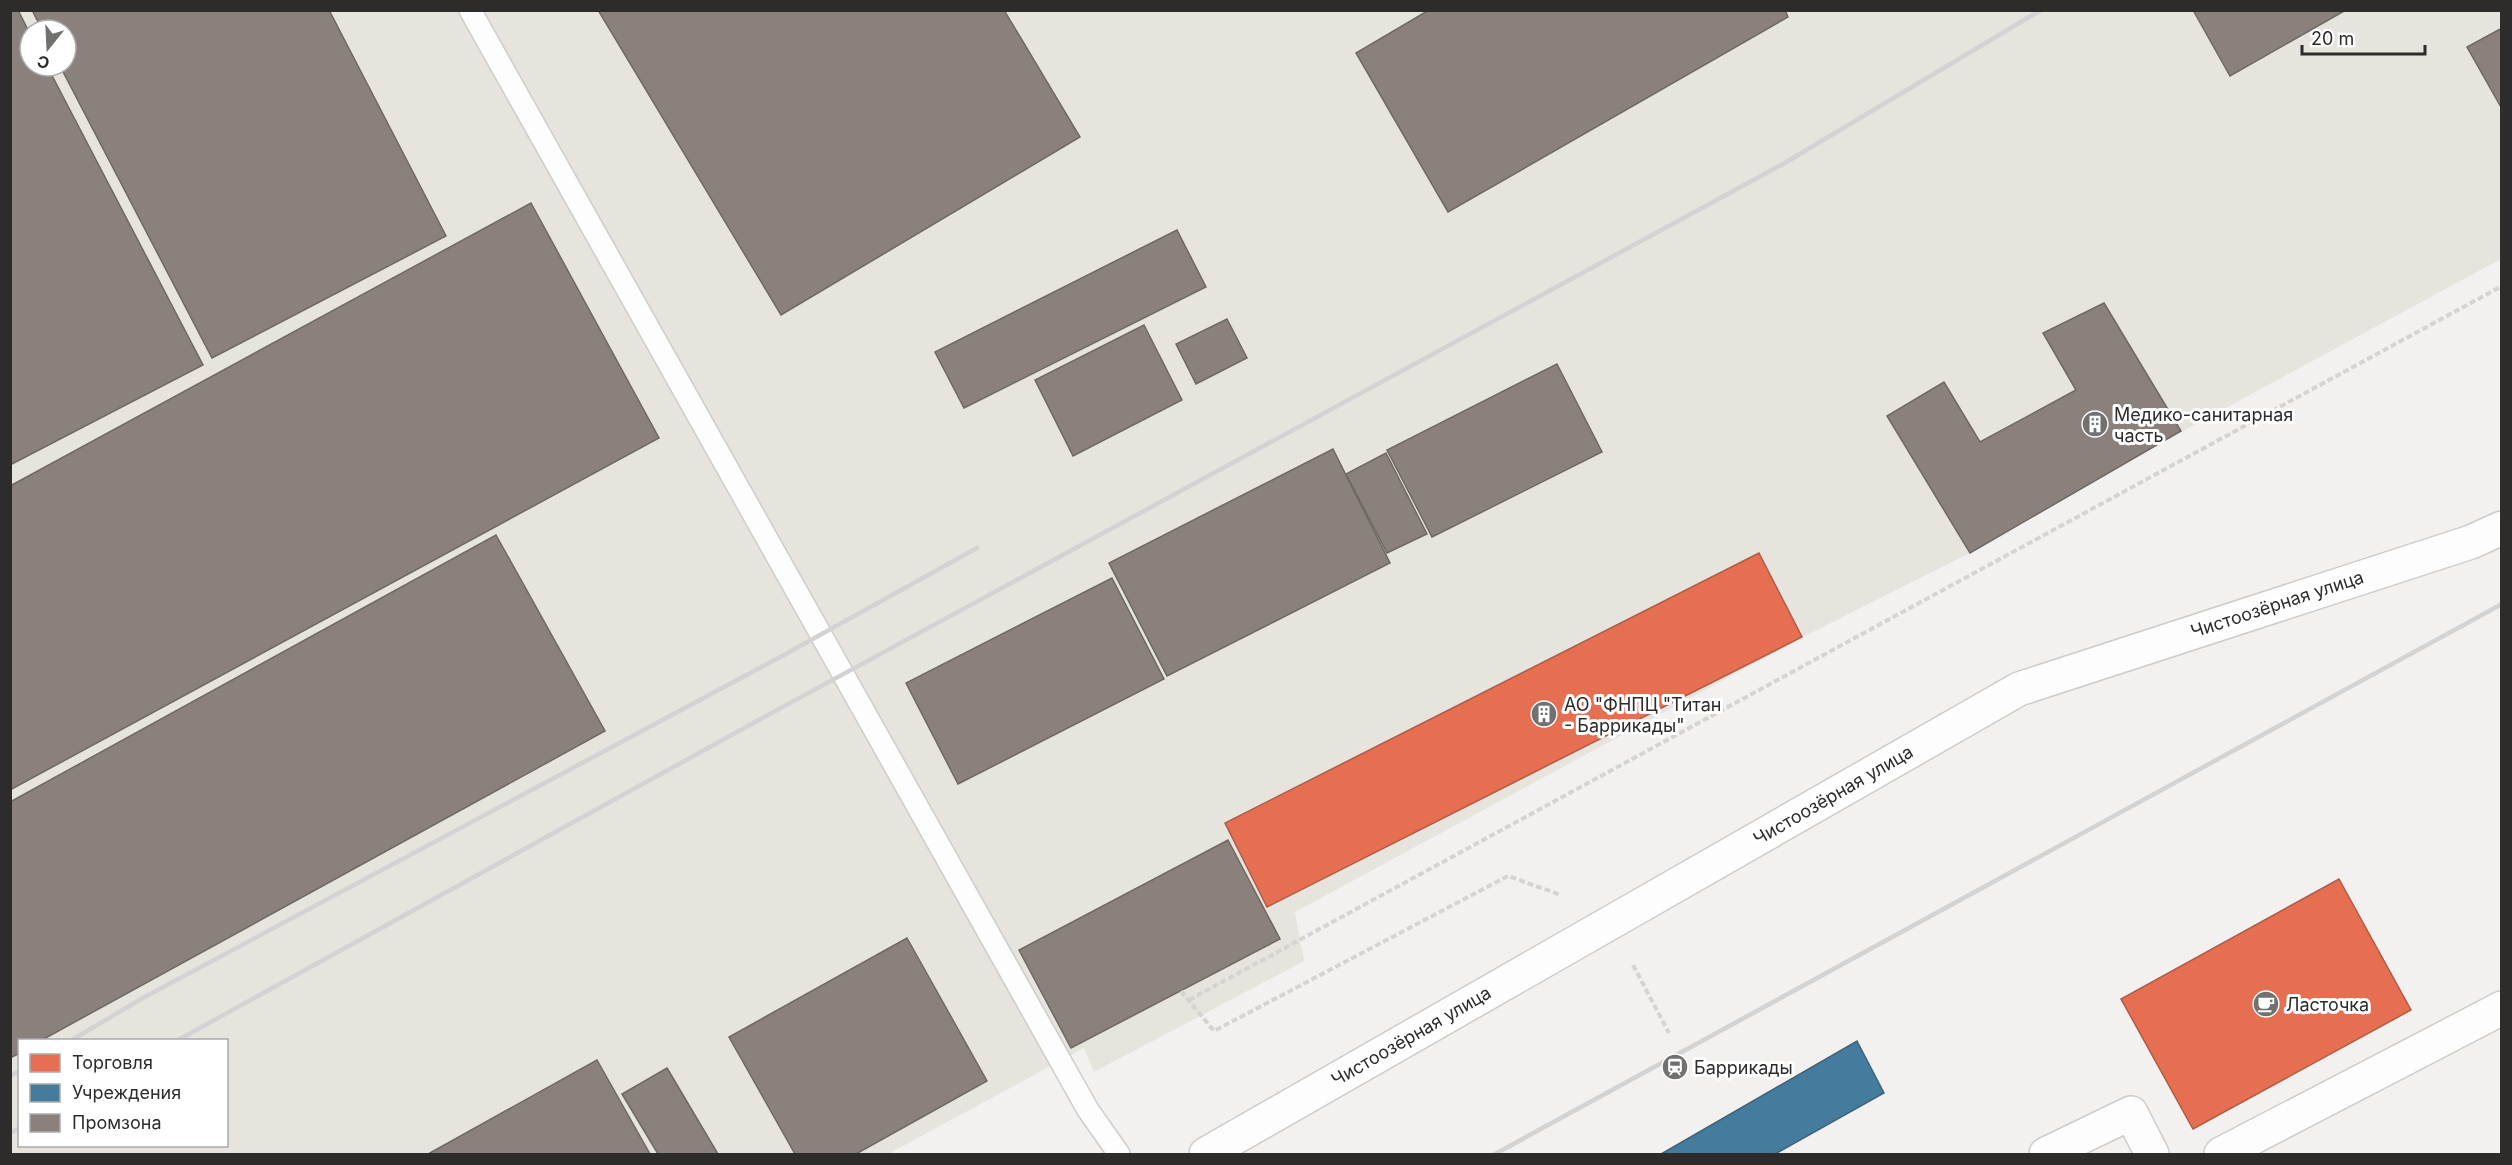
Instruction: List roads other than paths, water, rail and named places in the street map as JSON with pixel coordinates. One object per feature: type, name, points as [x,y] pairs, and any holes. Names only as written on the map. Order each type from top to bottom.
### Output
[{"type":"street","name":"Чистоозёрная улица","points":[[1206,1155],[2019,689],[2471,542],[2502,528]]},
{"type":"street","points":[[2222,1155],[2502,1008]]},
{"type":"street","points":[[2046,1155],[2131,1113],[2152,1155]]},
{"type":"lane","points":[[470,10],[1088,1110],[1119,1155]]},
{"type":"railway","points":[[180,1039],[757,721],[1783,164],[2041,10]]},
{"type":"railway","points":[[74,1039],[141,999],[782,656],[977,548]]},
{"type":"railway","points":[[1495,1154],[2502,604]]},
{"type":"railway","points":[[10,1076],[18,1072]]},
{"type":"railway","points":[[10,1133],[18,1129]]},
{"type":"place","name":"Медико-санитарная часть","points":[[2095,424]]},
{"type":"place","name":"АО \"ФНПЦ \"Титан - Баррикады\"","points":[[1544,714]]},
{"type":"place","name":"Ласточка","points":[[2266,1004]]},
{"type":"place","name":"Баррикады","points":[[1675,1067]]}]
